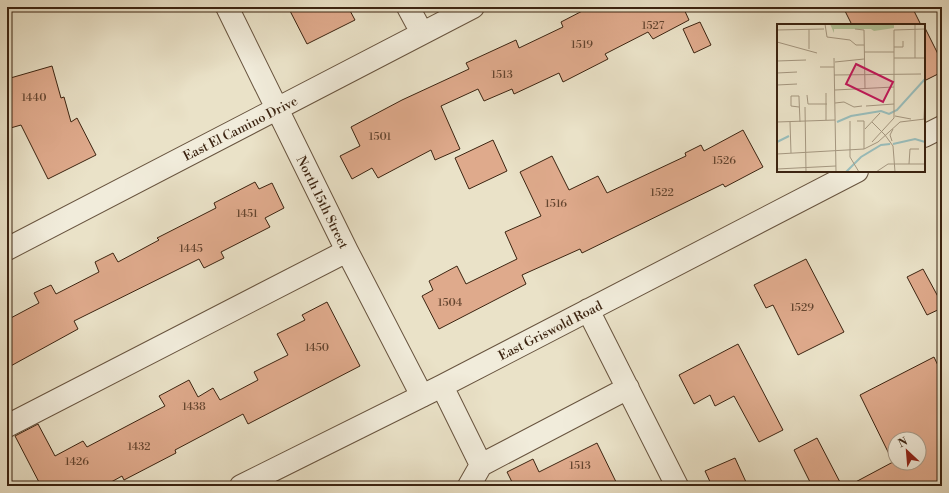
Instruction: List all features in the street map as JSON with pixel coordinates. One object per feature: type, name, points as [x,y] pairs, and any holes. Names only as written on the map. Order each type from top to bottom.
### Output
[{"type":"street","name":"North 15th Street","points":[[227,7],[347,251],[422,396]]},
{"type":"street","points":[[408,7],[422,33]]},
{"type":"street","name":"East El Camino Drive","points":[[7,249],[473,7]]},
{"type":"street","points":[[925,136],[942,127]]},
{"type":"street","name":"East Griswold Road","points":[[241,486],[442,386],[855,172]]},
{"type":"street","points":[[7,426],[347,251]]},
{"type":"street","points":[[588,310],[677,486]]},
{"type":"street","points":[[442,386],[481,465]]},
{"type":"street","points":[[469,486],[481,465],[628,388]]},
{"type":"building","points":[[288,7],[348,7],[355,20],[307,44]]},
{"type":"building","points":[[590,7],[683,7],[689,20],[653,39],[648,32],[605,54],[608,59],[563,82],[559,73],[514,94],[512,89],[484,101],[478,89],[441,106],[460,149],[435,160],[431,150],[378,178],[372,168],[352,179],[340,156],[360,146],[351,127],[402,100],[469,69],[466,63],[516,40],[519,48],[563,27],[561,22]]},
{"type":"building","points":[[843,7],[912,7],[920,24],[852,24]]},
{"type":"building","points":[[700,22],[711,45],[694,53],[683,29]]},
{"type":"building","points":[[925,28],[942,62],[942,72],[925,80]]},
{"type":"building","points":[[52,66],[61,98],[64,97],[71,122],[77,118],[96,155],[48,179],[21,125],[7,129],[7,79]]},
{"type":"building","points":[[743,130],[763,167],[725,187],[723,184],[582,253],[580,249],[522,275],[526,284],[439,329],[422,296],[433,290],[429,281],[457,266],[466,284],[517,259],[505,232],[541,216],[520,172],[552,156],[569,190],[598,176],[607,193],[686,156],[685,153],[701,145],[704,151]]},
{"type":"building","points":[[493,140],[507,171],[469,189],[455,158]]},
{"type":"building","points":[[255,182],[259,189],[272,183],[284,208],[265,218],[270,227],[221,252],[224,258],[204,268],[199,259],[74,321],[78,329],[7,368],[7,320],[39,303],[34,293],[51,285],[56,294],[99,272],[95,262],[113,253],[118,262],[159,240],[157,238],[216,208],[214,203]]},
{"type":"building","points":[[806,259],[844,332],[798,355],[773,305],[766,308],[754,285]]},
{"type":"building","points":[[923,269],[942,304],[942,308],[927,315],[907,277]]},
{"type":"building","points":[[327,302],[360,366],[248,424],[243,414],[175,450],[176,453],[124,480],[122,476],[104,486],[41,486],[15,436],[38,424],[55,456],[83,441],[87,447],[165,406],[159,396],[189,380],[198,397],[213,388],[220,400],[258,380],[254,372],[288,355],[277,334],[305,320],[302,315]]},
{"type":"building","points":[[738,344],[783,430],[759,442],[734,396],[715,406],[710,395],[694,404],[679,375]]},
{"type":"building","points":[[934,357],[942,374],[942,486],[848,486],[887,465],[887,471],[927,471],[927,431],[887,431],[887,450],[860,395]]},
{"type":"building","points":[[817,438],[842,486],[812,486],[794,450]]},
{"type":"building","points":[[597,443],[618,486],[509,486],[513,484],[507,472],[533,459],[539,472]]},
{"type":"building","points":[[735,458],[746,482],[736,486],[712,486],[705,471]]}]
